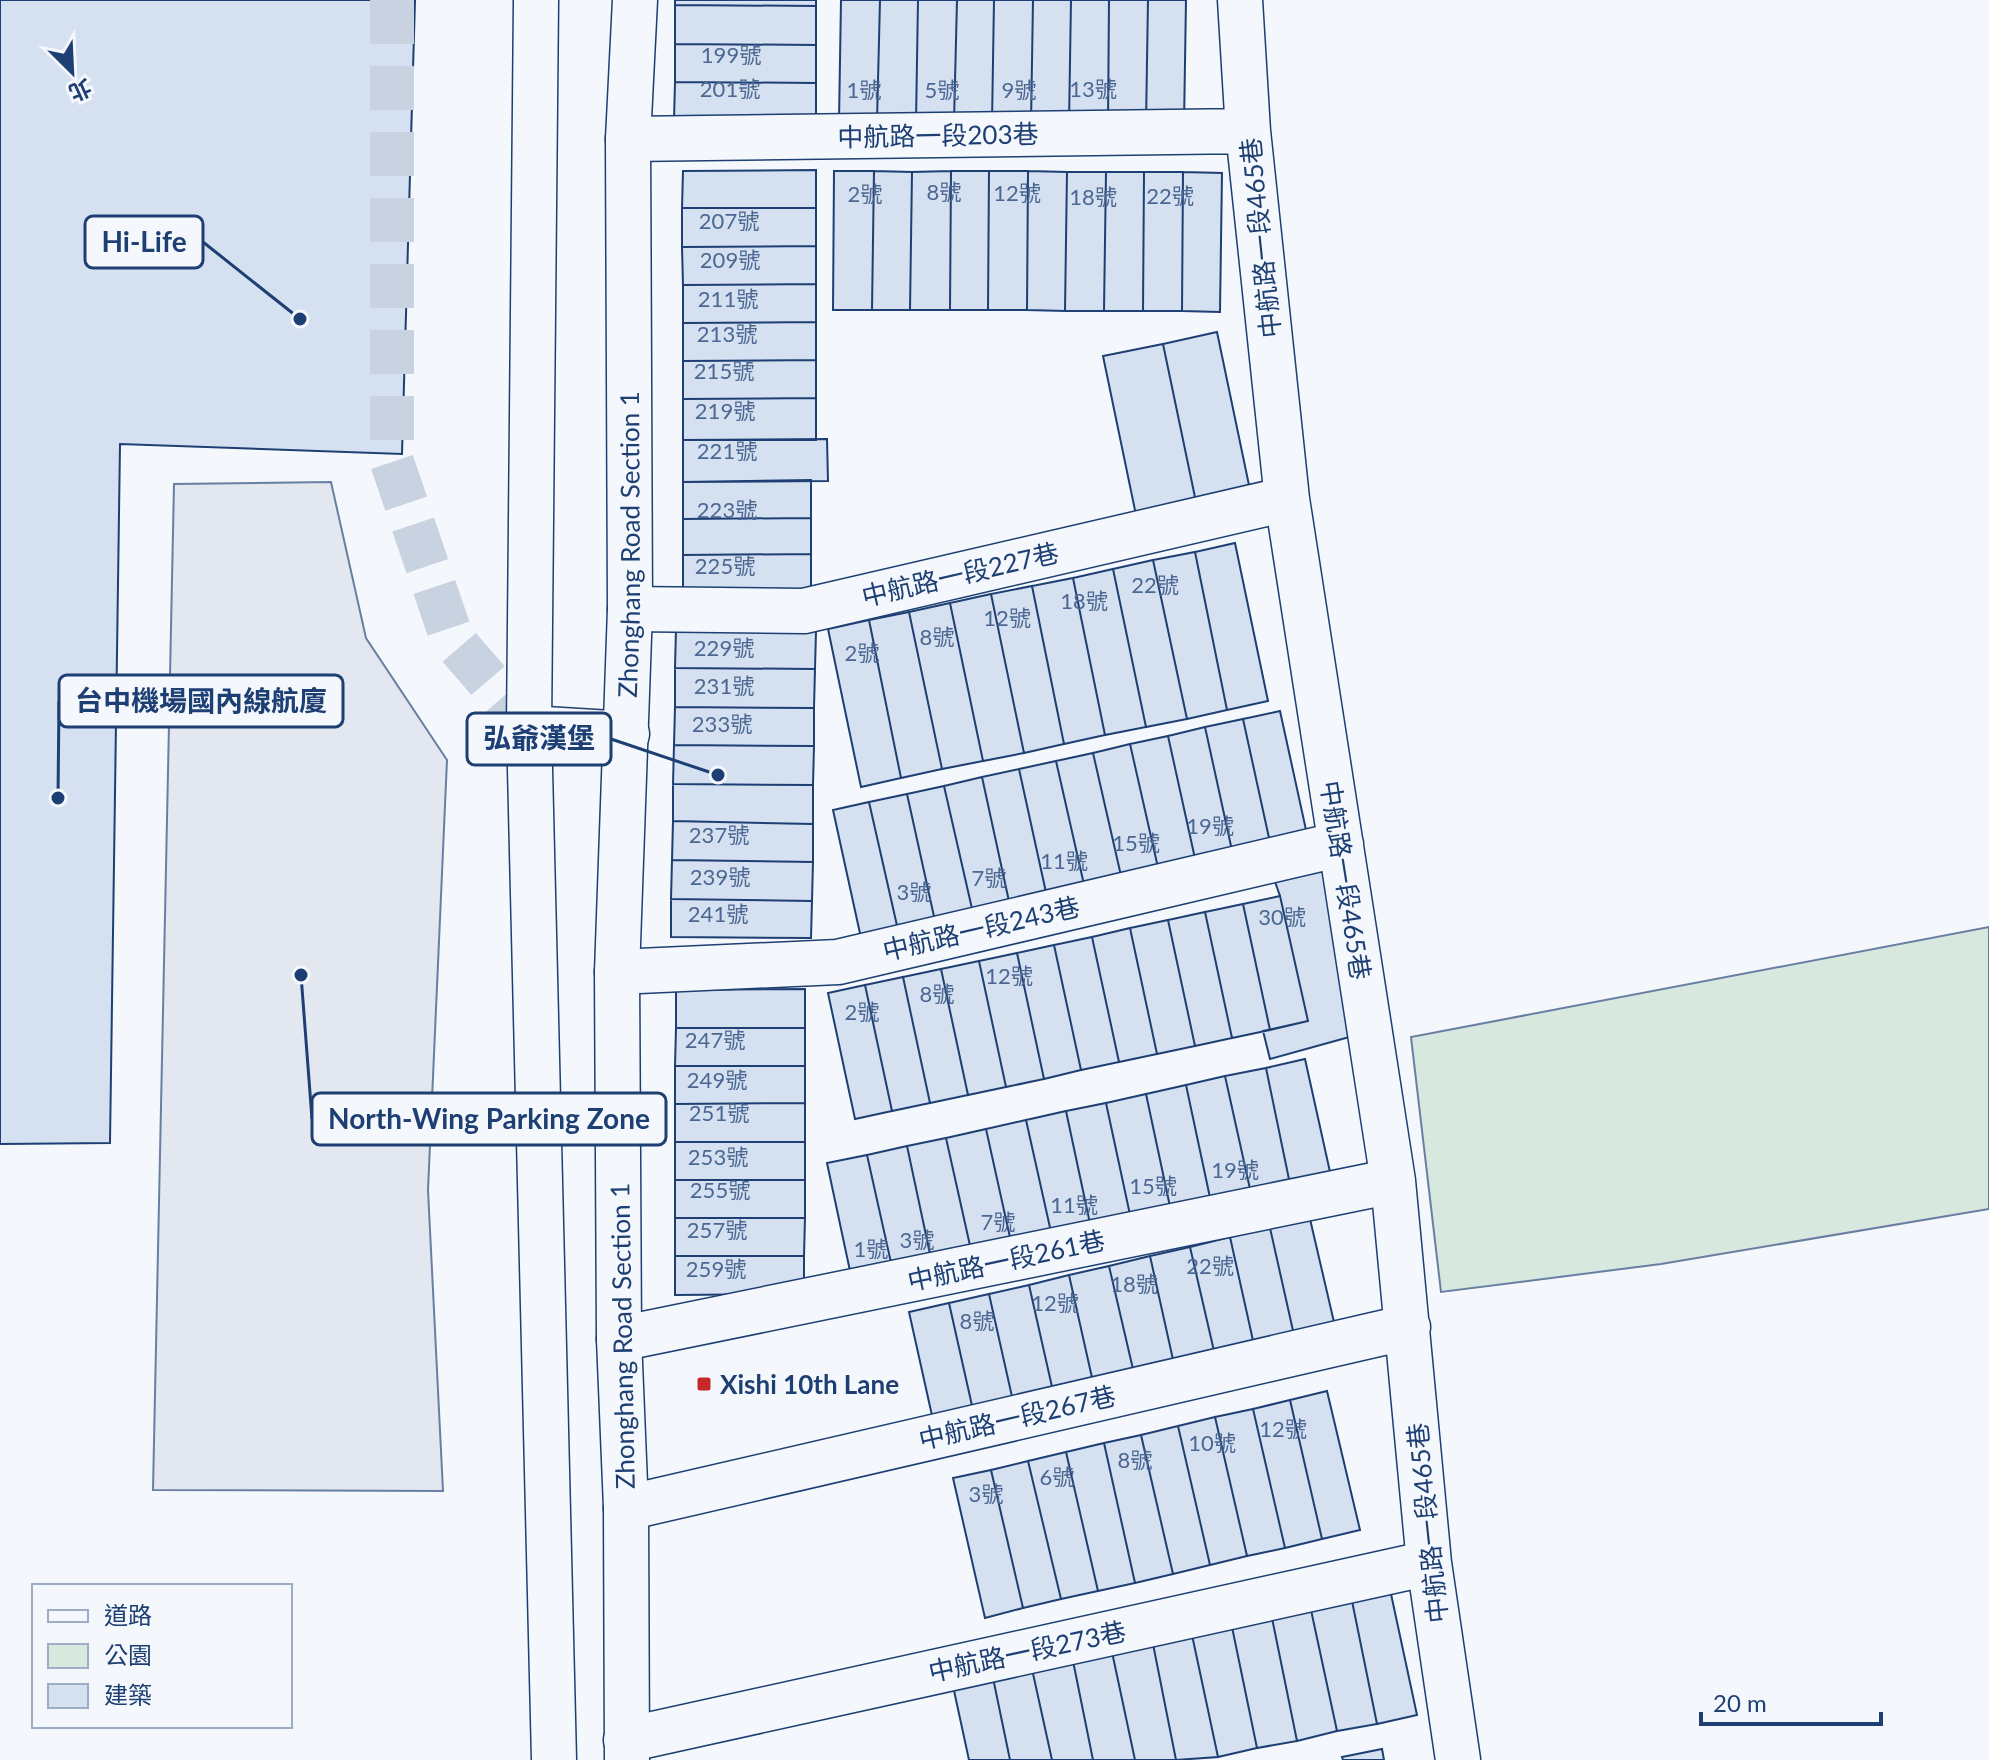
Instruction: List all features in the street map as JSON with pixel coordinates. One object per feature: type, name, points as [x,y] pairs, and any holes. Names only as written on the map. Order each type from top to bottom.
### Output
[{"type":"main road","points":[[536,0],[529,728],[554,1760]]},
{"type":"main road","name":"Zhonghang Road Section 1","points":[[626,1750],[626,1508],[619,1339],[617,972],[630,609],[628,139],[635,0]]},
{"type":"main road","name":"中航路一段465巷","points":[[1240,0],[1248,131],[1287,499],[1393,1181],[1429,1563],[1458,1760]]},
{"type":"main road","name":"中航路一段203巷","points":[[628,139],[1248,131]]},
{"type":"main road","name":"中航路一段227巷","points":[[630,609],[804,611],[1287,499]]},
{"type":"main road","points":[[529,728],[627,734]]},
{"type":"main road","name":"中航路一段243巷","points":[[617,972],[838,962],[1341,844]]},
{"type":"main road","name":"中航路一段261巷","points":[[619,1339],[1393,1181]]},
{"type":"main road","name":"中航路一段267巷","points":[[626,1508],[1408,1327]]},
{"type":"main road","name":"中航路一段273巷","points":[[626,1750],[1429,1563]]},
{"type":"green space","points":[[1989,927],[1989,1209],[1661,1264],[1441,1292],[1411,1037]]},
{"type":"shaded area","points":[[331,482],[366,638],[447,760],[428,1190],[443,1491],[153,1490],[174,484]]},
{"type":"building","points":[[0,0],[415,0],[402,454],[120,444],[110,1143],[0,1144]]},
{"type":"building","points":[[675,0],[816,0],[816,6],[675,5]]},
{"type":"building","points":[[841,0],[880,0],[877,121],[839,121]]},
{"type":"building","points":[[880,0],[918,0],[916,122],[877,121]]},
{"type":"building","points":[[918,0],[957,0],[954,122],[916,122]]},
{"type":"building","points":[[957,0],[994,0],[992,123],[954,122]]},
{"type":"building","points":[[994,0],[1033,0],[1031,123],[992,123]]},
{"type":"building","points":[[1033,0],[1071,0],[1069,124],[1031,123]]},
{"type":"building","points":[[1071,0],[1109,0],[1108,124],[1069,124]]},
{"type":"building","points":[[1109,0],[1148,0],[1146,124],[1108,124]]},
{"type":"building","points":[[1148,0],[1186,0],[1184,125],[1146,124]]},
{"type":"building","points":[[675,5],[816,6],[816,45],[675,44]]},
{"type":"building","points":[[675,44],[816,45],[816,83],[675,82]]},
{"type":"building","points":[[675,82],[816,83],[816,120],[674,120]]},
{"type":"building","points":[[816,170],[816,208],[682,208],[683,171]]},
{"type":"building","points":[[834,171],[874,171],[872,310],[833,310]]},
{"type":"building","points":[[874,171],[912,172],[910,310],[872,310]]},
{"type":"building","points":[[951,171],[989,171],[988,310],[950,310]]},
{"type":"building","points":[[951,171],[950,310],[910,310],[912,172]]},
{"type":"building","points":[[989,171],[1028,171],[1027,310],[988,310]]},
{"type":"building","points":[[1028,171],[1067,172],[1065,311],[1027,310]]},
{"type":"building","points":[[1067,172],[1106,172],[1104,311],[1065,311]]},
{"type":"building","points":[[1106,172],[1144,172],[1143,311],[1104,311]]},
{"type":"building","points":[[1144,172],[1183,172],[1182,311],[1143,311]]},
{"type":"building","points":[[1183,172],[1222,173],[1220,312],[1182,311]]},
{"type":"building","points":[[682,208],[816,208],[816,246],[682,247]]},
{"type":"building","points":[[816,246],[816,284],[683,285],[682,247]]},
{"type":"building","points":[[816,284],[816,322],[683,323],[683,285]]},
{"type":"building","points":[[816,322],[816,360],[683,361],[683,323]]},
{"type":"building","points":[[1217,332],[1250,490],[1196,502],[1163,344]]},
{"type":"building","points":[[1163,344],[1196,502],[1136,515],[1103,356]]},
{"type":"building","points":[[816,360],[816,398],[683,399],[683,361]]},
{"type":"building","points":[[816,398],[816,440],[683,440],[683,399]]},
{"type":"building","points":[[827,439],[828,481],[683,482],[683,440]]},
{"type":"building","points":[[811,480],[811,518],[683,519],[683,482]]},
{"type":"building","points":[[811,518],[811,554],[683,555],[683,519]]},
{"type":"building","points":[[1235,543],[1268,701],[1227,710],[1195,552]]},
{"type":"building","points":[[1195,552],[1227,710],[1187,719],[1153,560]]},
{"type":"building","points":[[811,554],[811,591],[683,592],[683,555]]},
{"type":"building","points":[[1153,560],[1187,719],[1146,727],[1113,569]]},
{"type":"building","points":[[1113,569],[1146,727],[1105,735],[1073,578]]},
{"type":"building","points":[[1073,578],[1105,735],[1064,744],[1032,586]]},
{"type":"building","points":[[1032,586],[1064,744],[1024,753],[991,594]]},
{"type":"building","points":[[991,594],[1024,753],[983,761],[950,603]]},
{"type":"building","points":[[950,603],[983,761],[942,769],[909,612]]},
{"type":"building","points":[[909,612],[942,769],[901,778],[869,620]]},
{"type":"building","points":[[869,620],[901,778],[861,787],[828,629]]},
{"type":"building","points":[[676,629],[816,631],[815,669],[675,668]]},
{"type":"building","points":[[675,668],[815,669],[814,708],[675,707]]},
{"type":"building","points":[[675,707],[814,708],[814,746],[674,745]]},
{"type":"building","points":[[1280,711],[1308,839],[1271,847],[1243,719]]},
{"type":"building","points":[[1243,719],[1271,847],[1233,855],[1205,727]]},
{"type":"building","points":[[1205,727],[1233,855],[1196,863],[1168,736]]},
{"type":"building","points":[[1168,736],[1196,863],[1159,872],[1130,744]]},
{"type":"building","points":[[1130,744],[1159,872],[1122,880],[1093,753]]},
{"type":"building","points":[[674,745],[814,746],[813,785],[673,784]]},
{"type":"building","points":[[1093,753],[1122,880],[1085,889],[1056,761]]},
{"type":"building","points":[[1056,761],[1085,889],[1047,897],[1019,769]]},
{"type":"building","points":[[1019,769],[1047,897],[1010,906],[982,777]]},
{"type":"building","points":[[982,777],[1010,906],[973,913],[944,786]]},
{"type":"building","points":[[673,784],[813,785],[813,824],[673,821]]},
{"type":"building","points":[[944,786],[973,913],[935,921],[907,794]]},
{"type":"building","points":[[907,794],[935,921],[898,930],[869,802]]},
{"type":"building","points":[[869,802],[898,930],[861,938],[833,810]]},
{"type":"building","points":[[673,821],[813,824],[813,862],[672,860]]},
{"type":"building","points":[[672,860],[813,862],[812,901],[671,899]]},
{"type":"building","points":[[1322,864],[1353,1036],[1270,1059],[1263,1031],[1308,1021],[1273,876]]},
{"type":"building","points":[[1280,896],[1308,1021],[1270,1030],[1243,904]]},
{"type":"building","points":[[671,899],[812,901],[811,938],[671,937]]},
{"type":"building","points":[[1243,904],[1270,1030],[1232,1038],[1205,912]]},
{"type":"building","points":[[1205,912],[1232,1038],[1195,1046],[1168,920]]},
{"type":"building","points":[[1168,920],[1195,1046],[1157,1054],[1130,928]]},
{"type":"building","points":[[1130,928],[1157,1054],[1119,1062],[1092,937]]},
{"type":"building","points":[[1092,937],[1119,1062],[1081,1070],[1054,945]]},
{"type":"building","points":[[1054,945],[1081,1070],[1044,1079],[1017,953]]},
{"type":"building","points":[[1017,953],[1044,1079],[1006,1087],[979,961]]},
{"type":"building","points":[[979,961],[1006,1087],[968,1095],[941,969]]},
{"type":"building","points":[[941,969],[968,1095],[930,1103],[903,977]]},
{"type":"building","points":[[903,977],[930,1103],[892,1111],[865,985]]},
{"type":"building","points":[[865,985],[892,1111],[855,1119],[828,993]]},
{"type":"building","points":[[805,989],[805,1028],[676,1028],[676,990]]},
{"type":"building","points":[[676,1028],[805,1028],[805,1066],[675,1066]]},
{"type":"building","points":[[1305,1059],[1332,1181],[1291,1189],[1266,1068]]},
{"type":"building","points":[[675,1066],[805,1066],[805,1103],[675,1104]]},
{"type":"building","points":[[1266,1068],[1291,1189],[1252,1198],[1225,1076]]},
{"type":"building","points":[[1225,1076],[1252,1198],[1212,1207],[1186,1085]]},
{"type":"building","points":[[1186,1085],[1212,1207],[1172,1216],[1146,1094]]},
{"type":"building","points":[[1146,1094],[1172,1216],[1132,1224],[1106,1103]]},
{"type":"building","points":[[805,1103],[805,1142],[675,1142],[675,1104]]},
{"type":"building","points":[[1106,1103],[1132,1224],[1092,1233],[1066,1111]]},
{"type":"building","points":[[1066,1111],[1092,1233],[1053,1241],[1026,1120]]},
{"type":"building","points":[[1026,1120],[1053,1241],[1013,1251],[986,1129]]},
{"type":"building","points":[[986,1129],[1013,1251],[973,1259],[946,1138]]},
{"type":"building","points":[[946,1138],[973,1259],[933,1268],[907,1146]]},
{"type":"building","points":[[675,1142],[805,1142],[805,1180],[675,1180]]},
{"type":"building","points":[[907,1146],[933,1268],[894,1276],[867,1155]]},
{"type":"building","points":[[867,1155],[894,1276],[853,1285],[827,1163]]},
{"type":"building","points":[[675,1180],[805,1180],[805,1218],[675,1218]]},
{"type":"building","points":[[675,1218],[805,1218],[804,1256],[675,1256]]},
{"type":"building","points":[[1310,1219],[1337,1335],[1296,1344],[1270,1228]]},
{"type":"building","points":[[1270,1228],[1296,1344],[1256,1354],[1230,1237]]},
{"type":"building","points":[[1230,1237],[1256,1354],[1217,1364],[1190,1247]]},
{"type":"building","points":[[1190,1247],[1217,1364],[1176,1373],[1150,1256]]},
{"type":"building","points":[[675,1256],[804,1256],[804,1294],[675,1295]]},
{"type":"building","points":[[1150,1256],[1176,1373],[1136,1382],[1109,1266]]},
{"type":"building","points":[[1109,1266],[1136,1382],[1095,1391],[1069,1275]]},
{"type":"building","points":[[1069,1275],[1095,1391],[1055,1400],[1029,1285]]},
{"type":"building","points":[[1029,1285],[1055,1400],[1015,1410],[989,1294]]},
{"type":"building","points":[[989,1294],[1015,1410],[975,1419],[949,1303]]},
{"type":"building","points":[[949,1303],[975,1419],[935,1429],[909,1312]]},
{"type":"building","points":[[1327,1391],[1360,1530],[1322,1539],[1290,1400]]},
{"type":"building","points":[[1290,1400],[1322,1539],[1285,1548],[1253,1409]]},
{"type":"building","points":[[1253,1409],[1285,1548],[1247,1556],[1215,1417]]},
{"type":"building","points":[[1215,1417],[1247,1556],[1210,1565],[1178,1426]]},
{"type":"building","points":[[1178,1426],[1210,1565],[1173,1574],[1141,1435]]},
{"type":"building","points":[[1141,1435],[1173,1574],[1135,1583],[1104,1443]]},
{"type":"building","points":[[1104,1443],[1135,1583],[1098,1591],[1066,1452]]},
{"type":"building","points":[[1066,1452],[1098,1591],[1061,1599],[1028,1461]]},
{"type":"building","points":[[1028,1461],[1061,1599],[1023,1608],[991,1470]]},
{"type":"building","points":[[991,1470],[1023,1608],[985,1618],[953,1478]]},
{"type":"building","points":[[1391,1594],[1417,1715],[1377,1724],[1352,1601]]},
{"type":"building","points":[[1352,1601],[1377,1724],[1337,1731],[1311,1610]]},
{"type":"building","points":[[1311,1610],[1337,1731],[1297,1741],[1272,1618]]},
{"type":"building","points":[[1272,1618],[1297,1741],[1257,1748],[1232,1627]]},
{"type":"building","points":[[1232,1627],[1257,1748],[1218,1757],[1192,1635]]},
{"type":"building","points":[[1192,1635],[1218,1757],[1176,1760],[1153,1644]]},
{"type":"building","points":[[1153,1644],[1176,1760],[1135,1760],[1112,1652]]},
{"type":"building","points":[[1112,1652],[1135,1760],[1093,1760],[1073,1661]]},
{"type":"building","points":[[1073,1661],[1093,1760],[1052,1760],[1032,1669]]},
{"type":"building","points":[[1032,1669],[1052,1760],[1010,1760],[993,1678]]},
{"type":"building","points":[[993,1678],[1010,1760],[969,1760],[953,1686]]},
{"type":"building","points":[[1382,1749],[1384,1760],[1343,1760],[1342,1757]]},
{"type":"tunnel","points":[[392,0],[392,462],[452,639],[529,728]]},
{"type":"place","name":"Hi-Life","points":[[300,319]]},
{"type":"place","name":"弘爺漢堡","points":[[718,775]]},
{"type":"place","name":"台中機場國內線航廈","points":[[58,798]]},
{"type":"place","name":"North-Wing Parking Zone","points":[[301,975]]},
{"type":"place","name":"Xishi 10th Lane","points":[[704,1384]]}]
